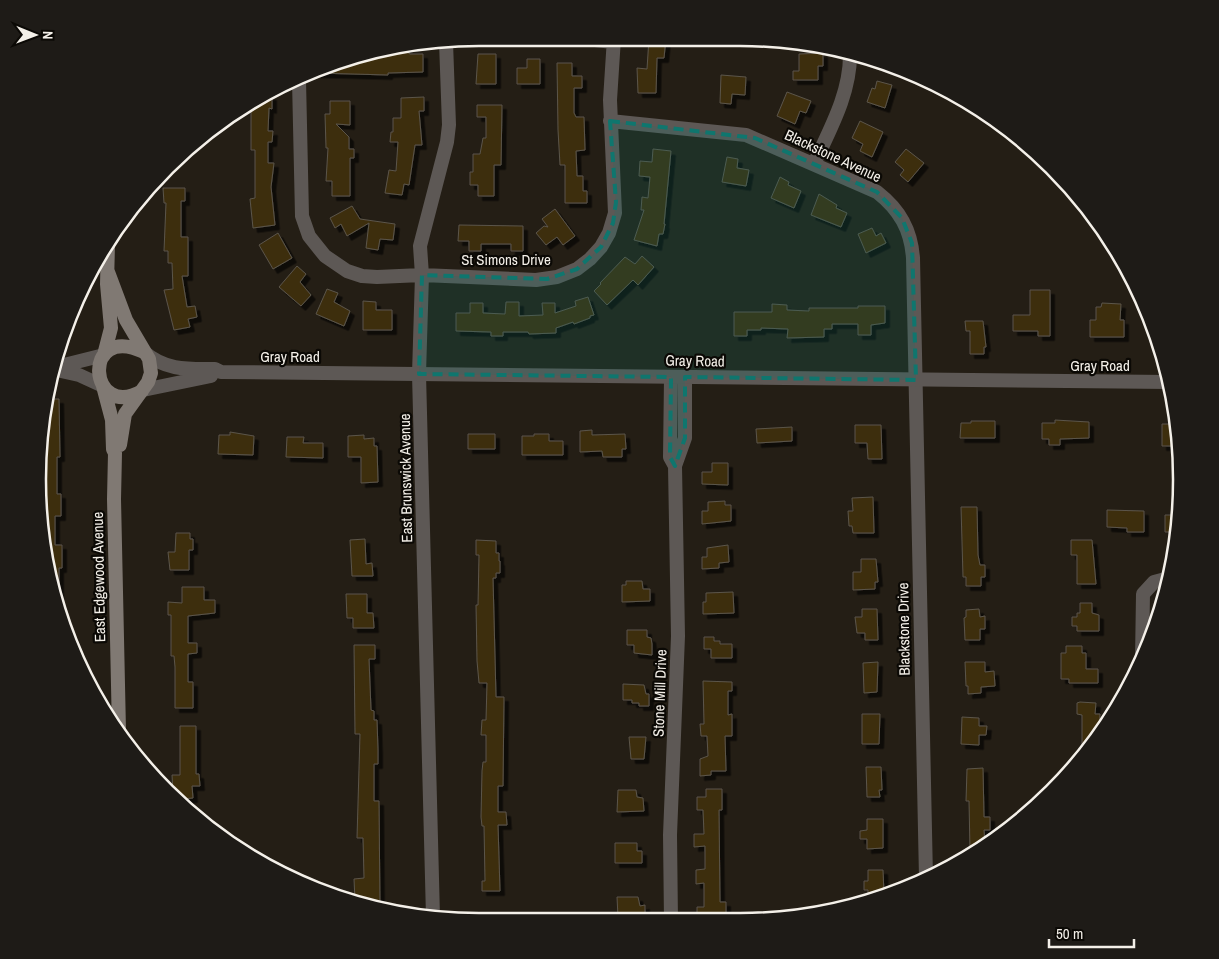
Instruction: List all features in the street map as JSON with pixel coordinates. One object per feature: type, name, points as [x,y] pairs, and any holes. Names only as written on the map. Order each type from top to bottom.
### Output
[{"type":"main road","points":[[108,257],[107,284],[111,328],[98,370],[103,386],[118,396],[133,396],[143,390],[148,382],[151,373],[149,359],[126,320],[108,272]]},
{"type":"main road","points":[[104,354],[112,348],[121,345],[130,345],[144,352]]},
{"type":"main road","name":"East Edgewood Avenue","points":[[103,386],[103,393],[111,414],[112,448],[115,453],[114,499],[119,720]]},
{"type":"main road","name":"East Edgewood Avenue","points":[[115,453],[119,449],[125,414],[143,390]]},
{"type":"street","name":"St Simons Drive","points":[[299,86],[301,206],[309,236],[325,256],[352,273],[378,278],[422,275],[547,279],[568,274],[590,259],[609,233],[615,213],[610,121],[614,46]]},
{"type":"street","name":"East Brunswick Avenue","points":[[433,910],[419,374],[422,275],[420,246],[448,142],[446,48]]},
{"type":"street","points":[[814,164],[844,96],[850,61]]},
{"type":"street","name":"Blackstone Avenue","points":[[610,121],[746,135],[876,192],[889,202],[907,228],[912,243],[916,380]]},
{"type":"street","name":"Gray Road","points":[[144,352],[157,361],[173,368],[215,369],[221,372],[1161,382]]},
{"type":"street","points":[[61,367],[104,354]]},
{"type":"street","points":[[60,371],[79,375],[103,386]]},
{"type":"street","name":"Gray Road","points":[[143,390],[185,380],[216,376],[221,372]]},
{"type":"street","name":"Stone Mill Drive","points":[[671,377],[670,457],[675,466]]},
{"type":"street","name":"Stone Mill Drive","points":[[671,913],[670,835],[678,636],[675,466],[685,438],[685,377]]},
{"type":"street","name":"Blackstone Drive","points":[[916,380],[926,870]]},
{"type":"street","points":[[1142,641],[1141,603],[1143,594],[1148,586],[1161,579]]},
{"type":"highlighted area","points":[[610,121],[755,138],[877,192],[902,218],[912,243],[916,380],[685,377],[685,438],[675,466],[670,457],[671,377],[419,374],[422,275],[547,279],[577,269],[601,247],[613,223],[616,202]]},
{"type":"building","points":[[648,46],[665,46],[664,58],[657,58],[656,93],[638,93],[637,68],[647,69]]},
{"type":"building","points":[[408,53],[423,54],[423,72],[388,73],[388,75],[329,73],[367,61],[395,55]]},
{"type":"building","points":[[478,54],[496,54],[496,84],[476,84]]},
{"type":"building","points":[[799,54],[823,55],[823,66],[818,66],[818,80],[793,80],[793,71],[799,71]]},
{"type":"building","points":[[527,59],[540,59],[540,84],[517,84],[517,68],[527,68]]},
{"type":"building","points":[[557,63],[572,63],[572,76],[582,76],[582,88],[574,88],[574,113],[576,117],[584,117],[585,150],[576,151],[577,176],[583,176],[583,191],[587,191],[587,203],[565,203],[565,165],[560,165],[558,130]]},
{"type":"building","points":[[721,75],[746,77],[745,95],[732,94],[731,104],[720,103]]},
{"type":"building","points":[[877,81],[892,85],[885,108],[867,102],[872,88],[875,89]]},
{"type":"building","points":[[787,92],[811,101],[806,113],[800,111],[795,124],[777,116]]},
{"type":"building","points":[[424,97],[424,111],[419,111],[422,145],[415,145],[409,185],[404,184],[402,195],[385,193],[389,170],[396,171],[398,142],[390,142],[391,132],[393,132],[393,118],[401,118],[401,98]]},
{"type":"building","points":[[272,99],[272,109],[269,108],[268,131],[273,131],[272,142],[268,142],[268,163],[274,163],[271,187],[275,225],[253,228],[250,199],[255,198],[255,150],[251,150],[251,112]]},
{"type":"building","points":[[330,101],[350,101],[350,125],[336,124],[349,137],[349,149],[354,149],[354,158],[350,158],[350,196],[332,196],[332,181],[326,181],[328,148],[326,148],[325,114],[330,114]]},
{"type":"building","points":[[477,105],[502,105],[501,165],[494,165],[494,196],[478,196],[478,185],[470,185],[470,172],[473,172],[473,154],[480,154],[483,138],[486,138],[486,117],[477,117]]},
{"type":"building","points":[[860,121],[883,132],[872,157],[860,151],[863,144],[852,138]]},
{"type":"building","points":[[653,149],[671,151],[665,224],[663,234],[659,234],[657,246],[634,240],[644,210],[641,210],[642,197],[648,198],[650,177],[639,176],[640,161],[652,162]]},
{"type":"building","points":[[906,149],[924,163],[908,182],[900,175],[904,170],[895,162]]},
{"type":"building","points":[[727,157],[738,159],[737,168],[749,170],[746,186],[722,182]]},
{"type":"building","points":[[780,177],[789,182],[788,185],[801,191],[794,208],[771,198]]},
{"type":"building","points":[[163,188],[185,188],[185,201],[181,201],[181,237],[188,237],[188,276],[182,276],[187,307],[195,306],[197,317],[188,319],[190,327],[174,330],[164,290],[173,289],[172,263],[168,263],[168,251],[164,251],[166,203],[164,203]]},
{"type":"building","points":[[819,194],[837,205],[836,208],[847,213],[841,227],[811,215]]},
{"type":"building","points":[[352,206],[360,219],[395,224],[393,240],[380,239],[378,250],[366,248],[369,223],[347,236],[341,224],[335,228],[330,218]]},
{"type":"building","points":[[555,209],[575,236],[563,245],[557,237],[546,245],[536,233],[544,226],[548,227],[542,219]]},
{"type":"building","points":[[459,225],[523,226],[523,251],[511,251],[511,244],[481,244],[481,251],[469,251],[469,241],[458,241]]},
{"type":"building","points":[[872,228],[876,236],[881,233],[886,243],[866,253],[858,234]]},
{"type":"building","points":[[278,233],[292,258],[273,269],[259,245]]},
{"type":"building","points":[[642,256],[654,267],[638,285],[633,280],[607,305],[594,291],[625,257],[635,264]]},
{"type":"building","points":[[297,266],[306,274],[300,282],[311,295],[301,306],[279,287]]},
{"type":"building","points":[[327,289],[338,293],[334,302],[350,311],[344,326],[316,314]]},
{"type":"building","points":[[1030,290],[1050,290],[1050,336],[1038,336],[1038,331],[1013,331],[1013,315],[1030,315]]},
{"type":"building","points":[[588,297],[594,315],[574,324],[573,322],[556,328],[556,333],[529,334],[528,332],[503,332],[503,336],[491,336],[491,332],[456,331],[456,313],[470,313],[470,303],[483,303],[483,313],[505,314],[506,302],[519,302],[519,316],[543,315],[542,303],[555,303],[555,313],[576,306],[575,301]]},
{"type":"building","points":[[363,301],[376,302],[376,310],[392,310],[392,330],[363,330]]},
{"type":"building","points":[[1102,303],[1121,304],[1120,320],[1124,320],[1124,337],[1090,337],[1090,320],[1096,320],[1096,307],[1101,307]]},
{"type":"building","points":[[772,304],[787,305],[787,310],[809,311],[809,308],[885,306],[885,323],[871,325],[871,335],[858,335],[858,324],[832,324],[832,329],[824,329],[824,337],[787,338],[788,329],[761,328],[761,330],[747,330],[747,336],[734,336],[734,312],[772,312]]},
{"type":"building","points":[[965,321],[983,321],[986,347],[984,347],[984,354],[970,354],[970,331],[966,331]]},
{"type":"building","points":[[54,399],[59,399],[60,457],[57,457],[57,494],[61,494],[61,516],[55,516],[55,545],[62,545],[62,568],[59,568],[59,583],[50,536],[46,480],[47,451]]},
{"type":"building","points":[[1055,420],[1089,422],[1089,438],[1060,439],[1060,445],[1049,445],[1049,439],[1042,439],[1042,423],[1055,423]]},
{"type":"building","points":[[971,421],[995,421],[995,438],[960,438],[961,423],[971,423]]},
{"type":"building","points":[[1162,424],[1169,424],[1171,446],[1162,446]]},
{"type":"building","points":[[855,425],[881,425],[882,459],[868,459],[867,443],[855,443]]},
{"type":"building","points":[[792,427],[792,441],[757,443],[756,429]]},
{"type":"building","points":[[592,430],[592,435],[625,434],[626,449],[622,449],[622,457],[603,457],[602,451],[580,452],[580,431]]},
{"type":"building","points":[[230,432],[254,436],[253,455],[218,454],[219,435],[230,435]]},
{"type":"building","points":[[468,434],[495,434],[495,449],[468,449]]},
{"type":"building","points":[[534,434],[549,434],[549,441],[563,441],[563,455],[522,455],[522,436],[534,436]]},
{"type":"building","points":[[364,435],[364,439],[374,438],[374,446],[377,446],[378,482],[361,483],[361,457],[348,457],[348,436]]},
{"type":"building","points":[[287,437],[304,437],[303,443],[323,443],[323,458],[286,457]]},
{"type":"building","points":[[712,463],[728,463],[728,485],[702,484],[702,472],[712,472]]},
{"type":"building","points":[[873,497],[874,533],[853,533],[852,526],[849,526],[848,511],[853,511],[852,498]]},
{"type":"building","points":[[725,501],[725,505],[731,505],[731,521],[702,524],[702,511],[708,511],[708,502]]},
{"type":"building","points":[[961,507],[977,507],[978,555],[980,565],[985,565],[985,577],[981,577],[981,586],[966,586],[966,577],[963,577]]},
{"type":"building","points":[[1107,510],[1144,511],[1144,532],[1127,532],[1127,528],[1107,527]]},
{"type":"building","points":[[1165,515],[1171,515],[1169,532],[1165,532]]},
{"type":"building","points":[[176,533],[190,533],[190,539],[193,539],[193,550],[189,550],[189,570],[170,570],[168,552],[175,552]]},
{"type":"building","points":[[365,539],[366,564],[372,563],[373,576],[352,576],[350,540]]},
{"type":"building","points":[[476,540],[496,541],[496,553],[499,553],[500,561],[500,573],[496,573],[496,578],[493,578],[496,697],[504,697],[503,786],[498,786],[498,812],[506,812],[507,825],[498,825],[500,891],[482,891],[482,881],[485,881],[484,826],[482,826],[481,817],[482,771],[483,762],[486,762],[486,735],[481,735],[482,720],[486,720],[487,683],[479,683],[477,661],[476,605],[478,605],[479,555],[476,555]]},
{"type":"building","points":[[1071,540],[1092,540],[1096,584],[1077,584],[1077,555],[1071,555]]},
{"type":"building","points":[[728,545],[729,562],[719,563],[719,568],[702,569],[702,557],[707,557],[707,548]]},
{"type":"building","points":[[861,559],[876,559],[878,582],[875,582],[875,589],[853,590],[853,572],[861,572]]},
{"type":"building","points":[[626,581],[642,581],[643,589],[650,589],[650,601],[622,602],[622,585],[626,585]]},
{"type":"building","points":[[182,587],[204,587],[204,600],[215,600],[215,613],[188,616],[188,643],[197,643],[197,653],[188,654],[188,682],[193,682],[193,708],[175,708],[175,667],[174,656],[171,656],[171,615],[168,615],[168,602],[182,603]]},
{"type":"building","points":[[733,592],[734,613],[703,614],[703,602],[706,602],[706,593]]},
{"type":"building","points":[[346,594],[367,594],[367,613],[373,613],[374,628],[353,628],[353,618],[347,618]]},
{"type":"building","points":[[1080,603],[1092,603],[1092,613],[1099,615],[1099,631],[1077,631],[1077,626],[1072,626],[1072,617],[1077,617],[1077,613],[1080,613]]},
{"type":"building","points":[[862,609],[877,609],[878,640],[865,640],[865,633],[857,633],[855,617],[862,617]]},
{"type":"building","points":[[979,609],[980,617],[985,616],[985,629],[980,629],[980,640],[965,640],[964,618],[966,617],[966,610]]},
{"type":"building","points":[[627,630],[647,630],[647,637],[651,638],[652,655],[634,653],[634,645],[627,645]]},
{"type":"building","points":[[704,637],[714,637],[714,641],[720,641],[720,644],[732,644],[732,658],[711,658],[711,649],[704,649]]},
{"type":"building","points":[[354,645],[375,645],[375,659],[369,659],[371,710],[374,711],[374,720],[377,720],[378,764],[374,764],[374,801],[379,801],[380,901],[355,894],[354,879],[364,878],[363,838],[357,838],[360,734],[355,734]]},
{"type":"building","points":[[1066,646],[1082,646],[1082,653],[1086,653],[1086,669],[1098,669],[1098,683],[1069,683],[1069,679],[1061,679],[1061,653],[1066,653]]},
{"type":"building","points":[[878,662],[877,692],[864,693],[863,663]]},
{"type":"building","points":[[965,662],[985,662],[985,672],[994,671],[995,686],[981,687],[981,693],[968,694]]},
{"type":"building","points":[[703,681],[732,682],[732,691],[728,691],[728,715],[732,714],[732,736],[725,736],[726,771],[711,771],[711,775],[700,776],[700,759],[708,756],[707,736],[701,736],[700,724],[704,724]]},
{"type":"building","points":[[623,684],[644,685],[646,694],[649,694],[649,706],[639,706],[639,703],[632,703],[632,700],[623,700]]},
{"type":"building","points":[[1077,703],[1096,703],[1095,714],[1100,714],[1100,720],[1082,744],[1082,715],[1077,714]]},
{"type":"building","points":[[862,714],[880,714],[879,744],[862,744]]},
{"type":"building","points":[[962,717],[979,718],[979,726],[987,726],[986,735],[979,735],[979,745],[961,744]]},
{"type":"building","points":[[180,726],[196,726],[196,774],[199,774],[200,786],[192,786],[193,798],[187,799],[173,786],[172,775],[180,775]]},
{"type":"building","points":[[629,737],[646,737],[644,759],[631,759]]},
{"type":"building","points":[[866,767],[881,767],[882,790],[879,790],[880,797],[867,797]]},
{"type":"building","points":[[983,768],[984,817],[990,817],[990,830],[984,830],[984,837],[970,846],[969,801],[966,801],[967,769]]},
{"type":"building","points":[[706,789],[722,789],[722,810],[719,810],[720,902],[726,902],[726,913],[697,913],[697,907],[704,907],[704,883],[696,884],[696,870],[705,869],[705,846],[694,847],[694,834],[704,834],[703,810],[697,810],[697,797],[706,797]]},
{"type":"building","points":[[618,790],[636,790],[637,797],[643,798],[644,811],[617,812]]},
{"type":"building","points":[[867,819],[883,819],[883,848],[867,849],[867,839],[860,839],[860,831],[867,830]]},
{"type":"building","points":[[615,843],[637,843],[637,851],[642,851],[642,863],[615,863]]},
{"type":"building","points":[[868,870],[883,870],[884,888],[868,893],[868,890],[864,890],[864,881],[868,881]]},
{"type":"building","points":[[617,897],[638,897],[640,906],[645,905],[645,913],[618,913]]}]
